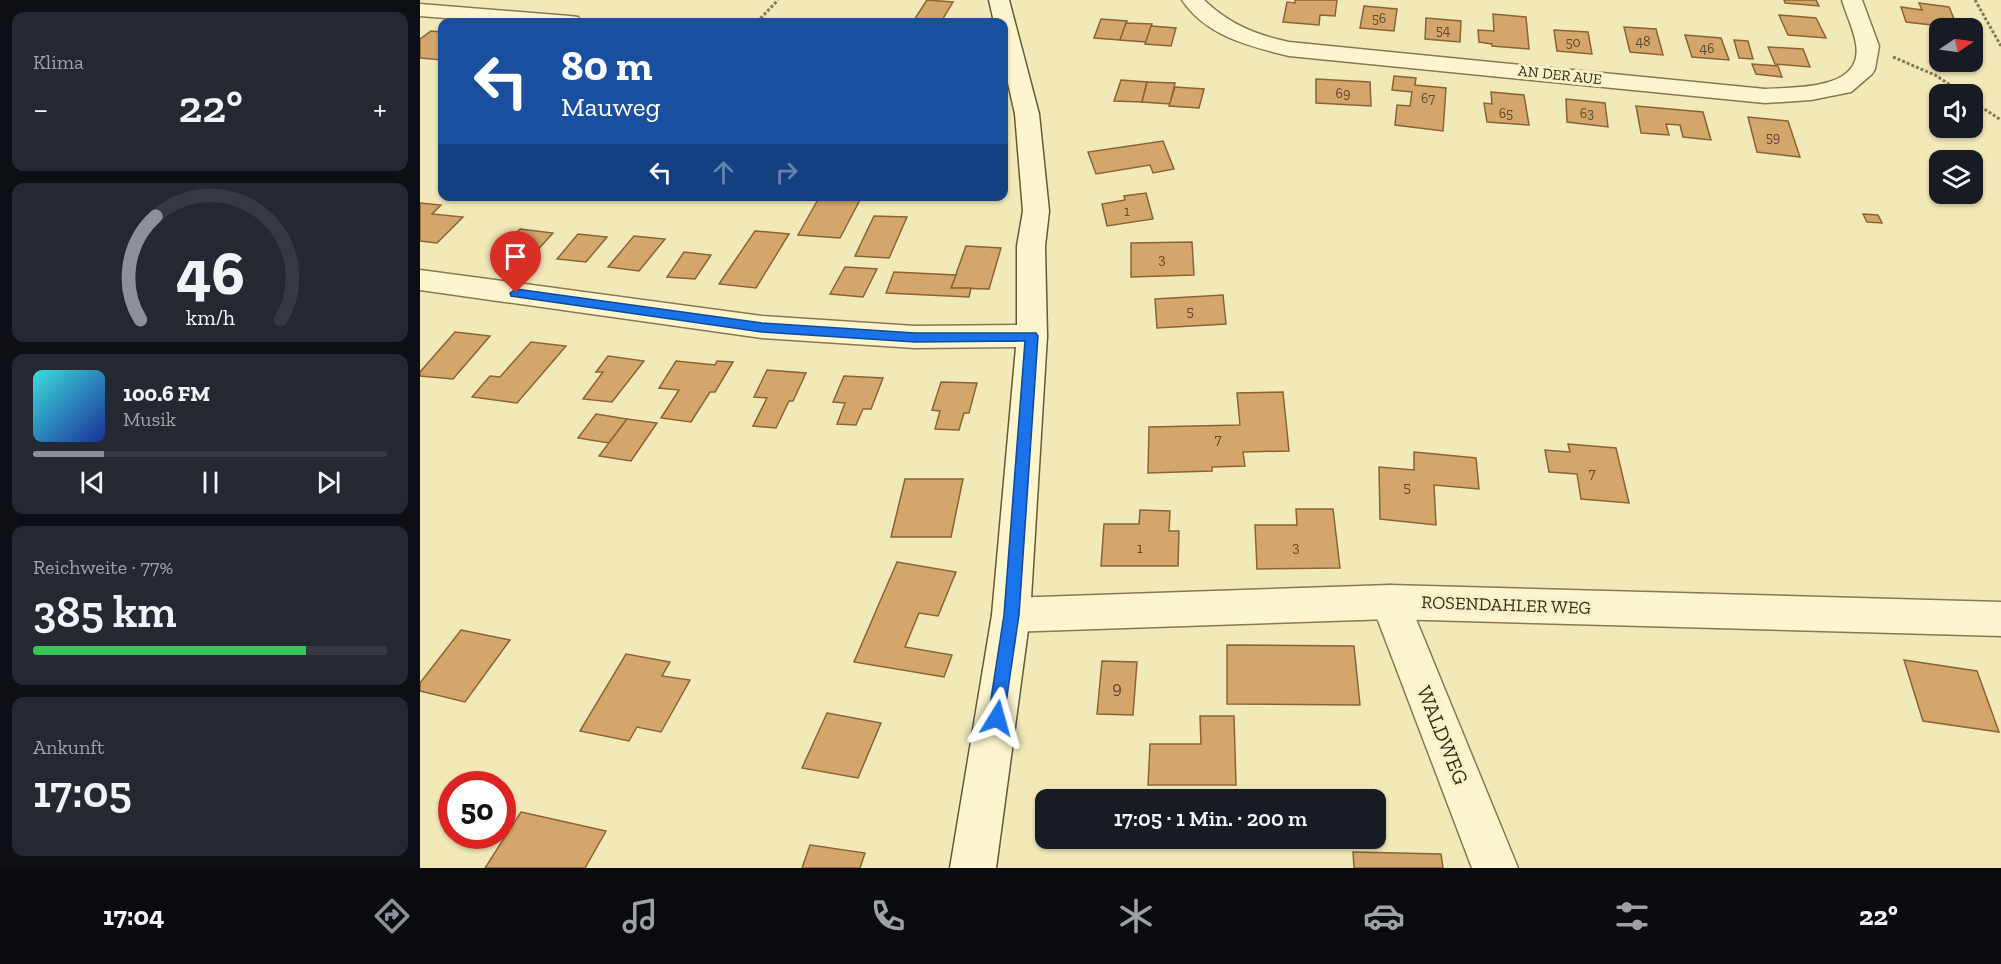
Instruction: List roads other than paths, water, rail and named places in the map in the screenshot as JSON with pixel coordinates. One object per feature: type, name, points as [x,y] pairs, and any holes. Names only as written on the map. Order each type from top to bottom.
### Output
[{"type":"street","points":[[999,0],[1002,18]]},
{"type":"street","name":"AN DER AUE","points":[[1192,0],[1214,22],[1244,38],[1289,49],[1764,96],[1811,93],[1843,87],[1864,69],[1868,46],[1852,0]]},
{"type":"street","points":[[420,10],[520,18]]},
{"type":"street","points":[[974,868],[1011,615],[1032,336],[1031,246],[1036,211],[1027,114],[1011,76],[1008,57]]},
{"type":"street","points":[[420,280],[762,327],[915,338],[1032,336]]},
{"type":"street","name":"ROSENDAHLER WEG","points":[[1011,615],[1390,602],[2001,619]]},
{"type":"street","name":"WALDWEG","points":[[1390,602],[1495,868]]}]
